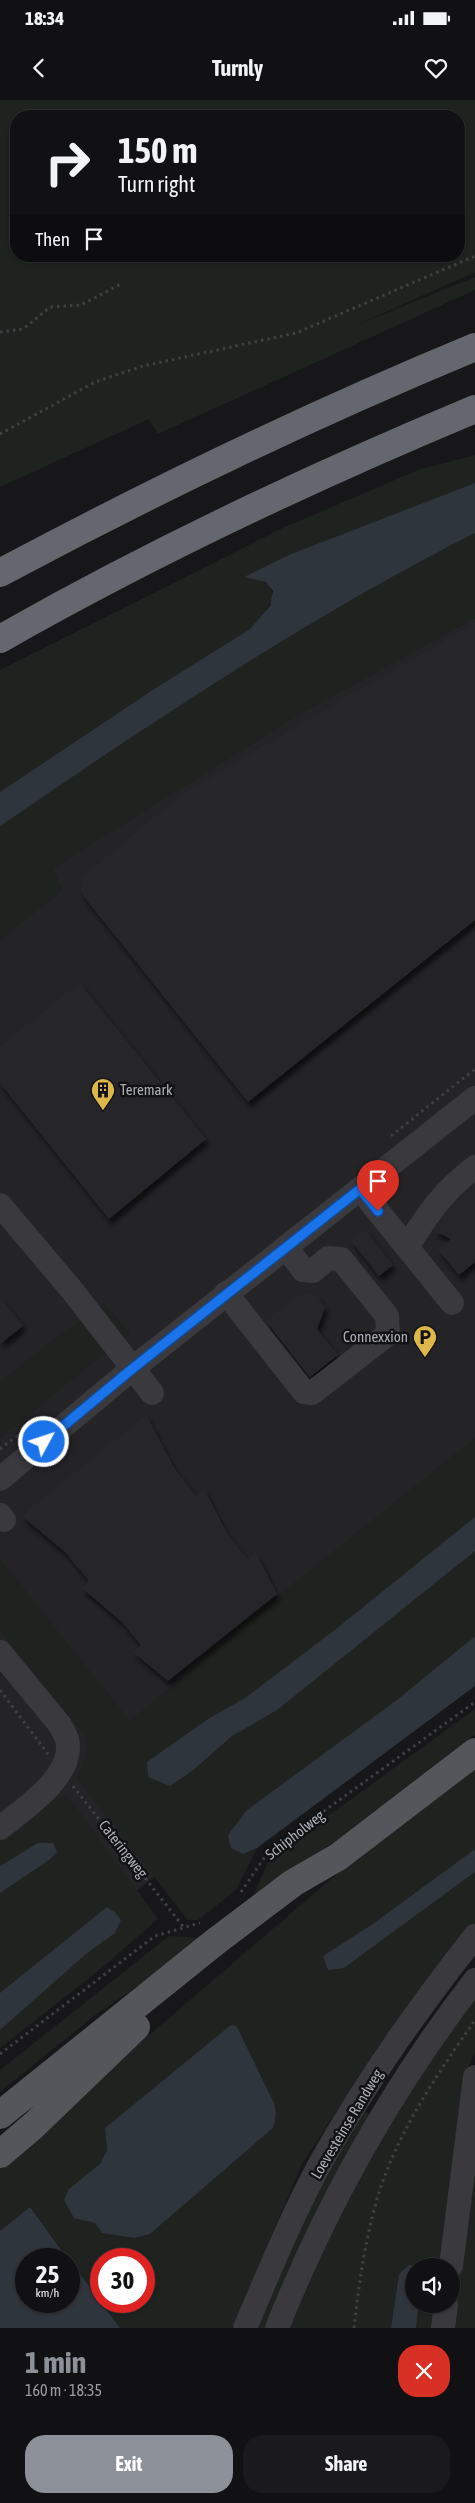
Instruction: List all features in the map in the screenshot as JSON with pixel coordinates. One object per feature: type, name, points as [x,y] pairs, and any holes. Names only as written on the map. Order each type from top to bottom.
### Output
[{"type":"highway","points":[[0,573],[166,486],[259,442],[475,347]]},
{"type":"highway","points":[[0,639],[184,540],[302,483],[475,409]]},
{"type":"main road","points":[[0,2115],[215,1942],[294,1882],[338,1857],[475,1752]]},
{"type":"main road","points":[[0,2154],[33,2126],[129,2033],[301,1896],[338,1857]]},
{"type":"street","points":[[0,652],[51,610]]},
{"type":"street","points":[[0,1479],[226,1293],[475,1098]]},
{"type":"street","points":[[407,1247],[435,1203],[456,1182],[475,1168]]},
{"type":"street","points":[[360,1189],[452,1303]]},
{"type":"street","points":[[0,1205],[71,1290],[152,1393]]},
{"type":"street","points":[[226,1293],[304,1392],[312,1393],[388,1334],[388,1316],[341,1259],[328,1258],[313,1271],[303,1270],[286,1247]]},
{"type":"street","points":[[0,1828],[49,1788],[60,1770],[67,1753],[67,1739],[60,1725],[3,1659]]},
{"type":"street","name":"Loevesteinse Randweg","points":[[245,2328],[279,2250],[321,2163],[396,2044],[475,1936]]},
{"type":"street","name":"Loevesteinse Randweg","points":[[277,2328],[298,2274],[344,2180],[382,2114],[475,1980]]},
{"type":"street","points":[[452,2258],[475,2077]]},
{"type":"street","points":[[443,2328],[445,2313]]},
{"type":"path","points":[[0,434],[95,382],[143,366],[296,333],[461,262]]},
{"type":"path","points":[[0,332],[23,329],[50,307],[81,305],[122,283]]},
{"type":"path","name":"Cateringweg","points":[[0,1690],[60,1770],[185,1929]]},
{"type":"path","name":"Schipholweg","points":[[234,1899],[252,1880],[266,1855],[277,1845],[475,1702]]},
{"type":"path","points":[[0,2054],[155,1936],[185,1929],[209,1918]]},
{"type":"path","points":[[354,2328],[367,2243],[380,2189],[403,2134],[445,2062],[475,2020]]},
{"type":"shaded area","points":[[0,100],[475,100],[475,272],[357,325],[475,277],[475,290],[158,434],[149,419],[0,487]]},
{"type":"shaded area","points":[[475,455],[475,483],[291,554],[253,579],[260,580],[271,586],[273,598],[263,616],[250,629],[154,689],[0,792],[0,670],[285,527],[418,470]]},
{"type":"shaded area","points":[[475,483],[475,533],[352,599],[292,635],[174,709],[0,826],[0,792],[154,689],[250,629],[270,606],[273,591],[266,582],[244,577],[291,554]]},
{"type":"shaded area","points":[[475,533],[475,618],[302,713],[55,867],[53,869],[63,890],[0,940],[0,826],[174,709],[292,635],[413,565]]},
{"type":"shaded area","points":[[475,557],[475,1629],[0,1996],[0,820]]},
{"type":"shaded area","points":[[104,1303],[130,1333],[0,1438],[0,1382]]},
{"type":"shaded area","points":[[475,1438],[475,1517],[336,1629],[245,1698],[208,1719],[148,1777],[170,1786],[192,1771],[232,1736],[277,1710],[475,1551],[475,1636],[398,1699],[247,1810],[231,1848],[243,1854],[257,1848],[236,1890],[198,1920],[188,1920],[77,1778],[88,1752],[84,1734],[0,1631],[0,1559],[130,1721],[289,1587]]},
{"type":"shaded area","points":[[475,1517],[475,1551],[277,1710],[232,1736],[192,1771],[170,1786],[148,1777],[147,1762],[208,1719],[245,1698],[336,1629]]},
{"type":"shaded area","points":[[475,1636],[475,1686],[257,1848],[243,1854],[231,1848],[228,1835],[247,1810],[398,1699]]},
{"type":"shaded area","points":[[475,1709],[475,1734],[260,1899],[255,1892],[272,1853],[335,1811]]},
{"type":"shaded area","points":[[475,1764],[475,1849],[374,1923],[323,1956],[344,1968],[475,1872],[475,1927],[347,2095],[302,2164],[232,2328],[120,2328],[109,2313],[155,2313],[155,2248],[90,2248],[90,2288],[80,2274],[80,2248],[60,2248],[30,2207],[0,2231],[0,2163],[331,1879]],"holes":[[[239,2031],[274,2103],[273,2128],[150,2234],[134,2238],[102,2233],[95,2223],[85,2177],[100,2164],[107,2150],[105,2128],[139,2101]]]},
{"type":"shaded area","points":[[67,1795],[158,1919],[97,1972],[0,2048],[0,2030],[86,1953],[115,1933],[96,1915],[0,1993],[0,1893],[49,1860],[38,1843],[0,1866],[0,1842],[49,1802]]},
{"type":"shaded area","points":[[38,1843],[53,1843],[57,1852],[49,1860],[0,1893],[0,1866]]},
{"type":"shaded area","points":[[475,1849],[475,1872],[344,1968],[328,1970],[323,1956],[374,1923]]},
{"type":"shaded area","points":[[107,1907],[115,1912],[121,1920],[115,1933],[86,1954],[0,2030],[0,1993]]},
{"type":"shaded area","points":[[169,1936],[208,1938],[94,2016],[0,2092],[0,2070]]},
{"type":"shaded area","points":[[475,1992],[475,2052],[466,2072],[443,2258],[405,2258],[405,2269],[399,2274],[391,2328],[288,2328],[358,2163]]},
{"type":"shaded area","points":[[231,2025],[236,2026],[239,2031],[274,2103],[276,2114],[273,2128],[150,2234],[134,2238],[102,2233],[95,2223],[74,2218],[64,2200],[69,2189],[100,2164],[107,2150],[105,2128]]},
{"type":"shaded area","points":[[475,2105],[475,2328],[448,2328],[450,2313],[460,2313],[460,2258],[456,2258]]},
{"type":"shaded area","points":[[361,2109],[370,2115],[267,2328],[252,2328],[304,2210]]},
{"type":"shaded area","points":[[30,2207],[60,2248],[15,2248],[15,2313],[80,2313],[80,2274],[90,2287],[90,2313],[109,2313],[120,2328],[0,2328],[0,2231]]},
{"type":"shaded area","points":[[405,2269],[405,2313],[418,2313],[416,2328],[391,2328],[399,2274]]},
{"type":"shaded area","points":[[418,2313],[436,2313],[434,2328],[416,2328]]},
{"type":"building","points":[[475,623],[475,920],[248,1102],[85,898],[81,890],[84,876],[184,793]]},
{"type":"building","name":"Teremark","points":[[80,983],[206,1139],[109,1219],[0,1083],[0,1047]]},
{"type":"building","points":[[475,1185],[475,1262],[459,1275],[438,1250],[451,1239],[434,1231],[455,1203]]},
{"type":"building","points":[[365,1230],[393,1265],[379,1276],[351,1241]]},
{"type":"building","points":[[307,1293],[318,1297],[325,1308],[317,1329],[338,1355],[310,1377],[266,1321],[297,1297]]},
{"type":"building","points":[[0,1297],[23,1326],[0,1344]]},
{"type":"building","points":[[146,1415],[175,1469],[196,1496],[204,1489],[228,1535],[248,1560],[256,1553],[277,1594],[168,1681],[133,1652],[141,1645],[122,1622],[82,1588],[89,1581],[66,1553],[22,1516]]},
{"type":"place","name":"Teremark","points":[[103,1111]]},
{"type":"place","name":"Connexxion","points":[[425,1358]]},
{"type":"route","points":[[44,1442],[226,1293],[360,1189],[378,1211]]}]
